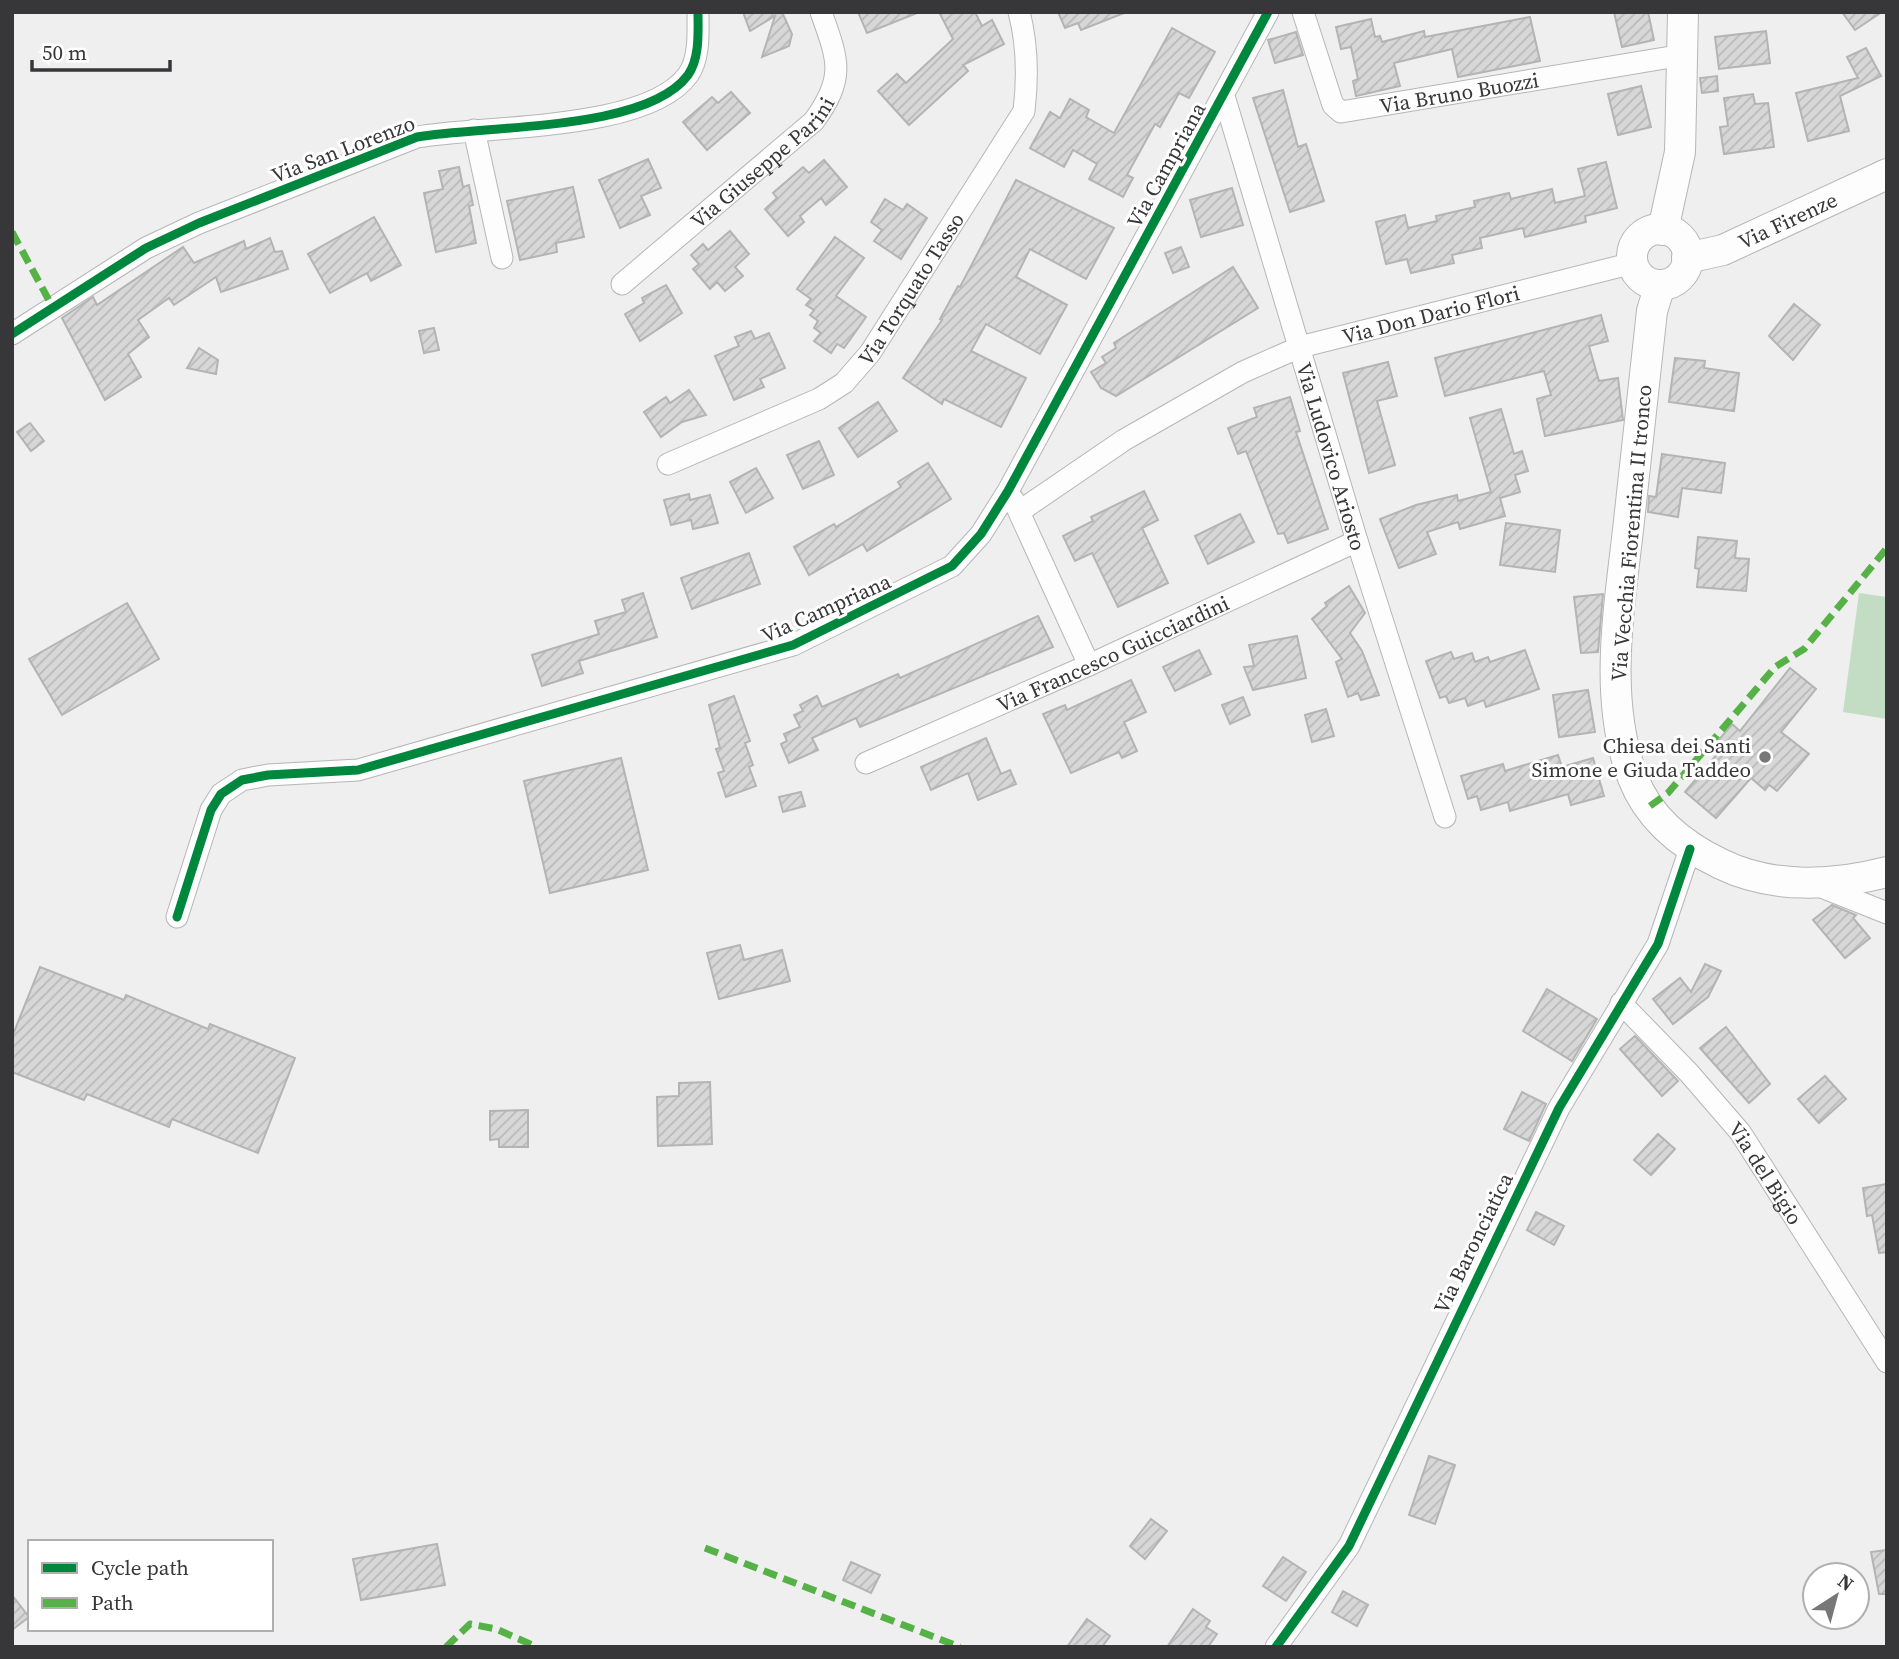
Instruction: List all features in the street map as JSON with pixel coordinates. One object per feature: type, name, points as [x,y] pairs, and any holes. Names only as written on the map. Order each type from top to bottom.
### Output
[{"type":"street","name":"Via San Lorenzo","points":[[12,334],[146,248],[199,223],[417,137],[574,122],[631,108],[663,95],[688,74],[691,67],[698,41],[698,12]]},
{"type":"street","name":"Via Giuseppe Parini","points":[[622,284],[814,121],[838,75],[837,55],[821,12]]},
{"type":"street","name":"Via Torquato Tasso","points":[[667,464],[833,392],[863,362],[1024,111],[1028,74],[1025,34],[1019,12]]},
{"type":"street","name":"Via Campriana","points":[[177,917],[212,810],[221,794],[231,786],[268,775],[358,770],[793,645],[952,566],[981,534],[1008,491],[1268,12]]},
{"type":"street","name":"Via Bruno Buozzi","points":[[1303,12],[1333,106],[1341,112],[1683,55]]},
{"type":"street","points":[[1663,230],[1680,152],[1683,12]]},
{"type":"street","name":"Via Ludovico Ariosto","points":[[1224,96],[1357,541],[1445,817]]},
{"type":"street","points":[[474,130],[502,258]]},
{"type":"street","name":"Via Firenze","points":[[1687,258],[1723,250],[1887,174]]},
{"type":"street","points":[[1663,230],[1676,235],[1685,245],[1687,258],[1682,273],[1675,280],[1660,285],[1642,279],[1633,263],[1632,251],[1641,236],[1649,231],[1663,230]]},
{"type":"street","name":"Via Don Dario Flori","points":[[1020,511],[1124,440],[1242,372],[1300,346],[1633,263]]},
{"type":"street","name":"Via Vecchia Fiorentina II tronco","points":[[1660,285],[1653,311],[1620,604],[1616,694],[1622,740],[1634,780],[1671,832],[1690,849],[1731,869],[1770,881],[1812,883],[1863,878],[1887,872]]},
{"type":"street","points":[[1008,491],[1020,511],[1089,665]]},
{"type":"street","name":"Via Francesco Guicciardini","points":[[866,763],[1089,665],[1357,541]]},
{"type":"street","name":"Via Baronciatica","points":[[1276,1647],[1349,1546],[1559,1108],[1658,944],[1690,849]]},
{"type":"street","points":[[1812,883],[1887,914]]},
{"type":"street","name":"Via del Bigio","points":[[1621,1003],[1689,1073],[1740,1132],[1887,1362]]},
{"type":"green space","points":[[1859,593],[1887,597],[1887,719],[1843,712]]},
{"type":"building","points":[[743,12],[782,12],[792,34],[789,46],[762,57],[775,16],[750,31]]},
{"type":"building","points":[[858,12],[917,12],[917,13],[867,33]]},
{"type":"building","points":[[939,12],[975,12],[982,26],[992,20],[1004,44],[963,65],[968,71],[909,125],[878,91],[897,74],[906,83],[953,39]]},
{"type":"building","points":[[1058,12],[1124,13],[1081,30],[1078,23],[1065,28]]},
{"type":"building","points":[[1614,12],[1648,12],[1654,40],[1622,47]]},
{"type":"building","points":[[1842,12],[1882,12],[1855,30]]},
{"type":"building","points":[[1530,17],[1540,61],[1458,77],[1452,49],[1394,63],[1400,86],[1356,96],[1353,81],[1358,79],[1351,47],[1341,49],[1336,27],[1371,19],[1375,37],[1380,36],[1382,42],[1424,31],[1425,37]]},
{"type":"building","points":[[1172,28],[1215,52],[1189,98],[1179,93],[1160,127],[1155,124],[1127,175],[1133,178],[1123,197],[1089,179],[1097,164],[1073,150],[1064,167],[1030,148],[1050,112],[1060,118],[1070,99],[1089,110],[1086,117],[1114,133]]},
{"type":"building","points":[[1766,31],[1770,63],[1719,69],[1715,37]]},
{"type":"building","points":[[1296,32],[1303,55],[1275,63],[1268,40]]},
{"type":"building","points":[[1866,48],[1881,76],[1840,96],[1849,131],[1808,141],[1796,93],[1858,78],[1847,57]]},
{"type":"building","points":[[1717,76],[1718,91],[1702,93],[1700,78]]},
{"type":"building","points":[[1641,86],[1651,127],[1618,135],[1608,94]]},
{"type":"building","points":[[1283,90],[1298,147],[1306,144],[1324,201],[1290,212],[1253,98]]},
{"type":"building","points":[[731,92],[750,113],[707,150],[683,122],[712,97],[718,103]]},
{"type":"building","points":[[1753,94],[1755,104],[1768,103],[1774,147],[1724,154],[1720,127],[1728,126],[1724,98]]},
{"type":"building","points":[[648,159],[661,188],[641,196],[650,215],[620,228],[599,180]]},
{"type":"building","points":[[824,160],[847,187],[826,205],[821,198],[800,216],[804,222],[788,236],[765,209],[777,198],[773,193],[803,167],[809,173]]},
{"type":"building","points":[[1606,162],[1617,208],[1585,216],[1586,222],[1525,237],[1523,228],[1480,238],[1482,248],[1452,255],[1454,263],[1411,273],[1407,259],[1386,264],[1376,222],[1405,215],[1408,228],[1437,221],[1436,216],[1475,207],[1474,201],[1509,193],[1511,199],[1552,189],[1555,203],[1585,196],[1578,169]]},
{"type":"building","points":[[459,167],[463,187],[469,185],[473,205],[469,206],[476,243],[436,252],[424,193],[443,189],[439,171]]},
{"type":"building","points":[[1016,180],[1114,228],[1086,279],[1030,249],[1016,277],[1067,305],[1040,354],[986,324],[971,351],[1026,378],[1001,427],[944,399],[942,404],[903,378],[942,320],[940,319],[958,286],[960,287]]},
{"type":"building","points":[[573,187],[584,237],[556,243],[557,252],[520,260],[507,201]]},
{"type":"building","points":[[1232,188],[1243,225],[1201,237],[1190,200]]},
{"type":"building","points":[[885,199],[903,210],[907,204],[927,218],[901,259],[874,241],[882,230],[871,222]]},
{"type":"building","points":[[374,217],[401,265],[371,281],[367,273],[330,293],[308,254]]},
{"type":"building","points":[[730,231],[749,254],[735,267],[743,276],[725,291],[717,282],[710,289],[693,269],[699,264],[691,255],[703,244],[708,250]]},
{"type":"building","points":[[835,237],[864,258],[836,296],[866,317],[844,348],[837,344],[831,353],[814,341],[821,333],[814,328],[818,321],[810,315],[814,310],[806,305],[811,299],[797,289]]},
{"type":"building","points":[[270,238],[275,252],[282,251],[288,269],[221,292],[216,277],[174,305],[169,298],[138,320],[149,337],[128,354],[141,377],[105,400],[62,318],[93,297],[97,305],[183,247],[194,263],[244,241],[246,249]]},
{"type":"building","points":[[1181,247],[1189,267],[1173,273],[1165,253]]},
{"type":"building","points":[[1233,267],[1258,308],[1116,396],[1101,388],[1091,372],[1106,363],[1102,357],[1116,348],[1114,343]]},
{"type":"building","points":[[666,285],[682,313],[640,341],[625,314],[644,303],[642,298]]},
{"type":"building","points":[[1794,304],[1820,325],[1793,360],[1769,336]]},
{"type":"building","points":[[1601,315],[1608,341],[1589,346],[1599,381],[1618,378],[1623,420],[1545,436],[1537,399],[1551,395],[1544,371],[1445,396],[1435,358]]},
{"type":"building","points":[[434,328],[439,350],[424,353],[419,331]]},
{"type":"building","points":[[751,331],[755,339],[769,333],[785,368],[760,379],[764,387],[734,400],[715,356],[739,346],[735,337]]},
{"type":"building","points":[[199,348],[218,360],[216,374],[187,368]]},
{"type":"building","points":[[1675,358],[1705,361],[1704,368],[1739,373],[1734,411],[1669,402]]},
{"type":"building","points":[[1388,362],[1397,396],[1377,401],[1395,465],[1369,473],[1343,373]]},
{"type":"building","points":[[689,390],[706,415],[682,422],[661,437],[644,412],[666,397],[670,403]]},
{"type":"building","points":[[1290,397],[1300,431],[1296,432],[1328,529],[1288,543],[1284,533],[1278,534],[1246,451],[1238,454],[1228,428],[1257,417],[1254,408]]},
{"type":"building","points":[[878,402],[897,431],[858,457],[839,428]]},
{"type":"building","points":[[1501,409],[1514,454],[1522,451],[1528,471],[1515,475],[1520,492],[1500,498],[1505,516],[1460,529],[1458,522],[1427,532],[1436,554],[1399,568],[1380,519],[1416,505],[1457,495],[1458,501],[1491,492],[1470,418]]},
{"type":"building","points":[[30,423],[44,441],[31,451],[17,432]]},
{"type":"building","points":[[819,441],[834,475],[803,489],[787,455]]},
{"type":"building","points":[[1662,454],[1725,463],[1721,493],[1682,488],[1678,517],[1648,512],[1649,496],[1656,497]]},
{"type":"building","points":[[928,463],[951,499],[867,551],[863,544],[809,575],[794,547],[834,524],[836,527],[901,487],[898,482]]},
{"type":"building","points":[[756,468],[773,498],[746,513],[730,482]]},
{"type":"building","points":[[1144,491],[1158,520],[1142,528],[1168,583],[1118,607],[1092,553],[1075,561],[1063,536],[1093,521],[1091,517]]},
{"type":"building","points":[[689,494],[690,500],[710,495],[718,523],[693,529],[691,520],[671,525],[664,500]]},
{"type":"building","points":[[1240,514],[1254,542],[1208,564],[1195,536]]},
{"type":"building","points":[[1506,523],[1560,530],[1555,572],[1500,565]]},
{"type":"building","points":[[1698,537],[1737,541],[1735,558],[1749,559],[1746,591],[1697,587],[1699,569],[1695,568]]},
{"type":"building","points":[[749,553],[760,584],[692,609],[681,578]]},
{"type":"building","points":[[1349,586],[1365,613],[1350,633],[1362,651],[1379,695],[1361,700],[1358,693],[1348,697],[1336,662],[1342,659],[1312,619],[1327,606],[1325,603]]},
{"type":"building","points":[[643,593],[657,637],[579,661],[583,673],[542,686],[532,655],[599,634],[595,621],[626,612],[622,600]]},
{"type":"building","points":[[1603,594],[1598,652],[1581,653],[1574,597]]},
{"type":"building","points":[[127,603],[159,659],[62,715],[29,659]]},
{"type":"building","points":[[1038,616],[1053,647],[860,727],[856,718],[812,738],[818,750],[789,763],[781,744],[787,741],[784,734],[800,727],[794,715],[803,711],[800,705],[817,696],[822,707],[898,674],[900,678]]},
{"type":"building","points":[[1297,636],[1306,678],[1253,690],[1244,667],[1254,666],[1249,645]]},
{"type":"building","points":[[1199,650],[1211,674],[1175,691],[1163,667]]},
{"type":"building","points":[[1525,650],[1539,689],[1486,707],[1484,700],[1468,706],[1465,698],[1449,703],[1446,696],[1440,698],[1426,661],[1451,652],[1454,659],[1472,653],[1475,662],[1488,657],[1490,662]]},
{"type":"building","points":[[1790,668],[1816,689],[1781,732],[1809,754],[1777,791],[1769,785],[1765,790],[1751,778],[1716,818],[1685,792],[1719,752],[1713,747],[1732,724],[1740,731]]},
{"type":"building","points":[[1131,680],[1146,712],[1124,722],[1137,751],[1122,758],[1119,752],[1071,773],[1043,714],[1065,705],[1067,710]]},
{"type":"building","points":[[1588,690],[1595,732],[1559,737],[1553,695]]},
{"type":"building","points":[[734,696],[750,741],[745,743],[753,765],[749,767],[756,786],[726,797],[718,773],[724,771],[716,749],[720,748],[709,705]]},
{"type":"building","points":[[1243,697],[1250,715],[1230,724],[1222,705]]},
{"type":"building","points":[[1326,709],[1334,736],[1312,742],[1305,715]]},
{"type":"building","points":[[986,738],[1001,774],[1010,770],[1016,784],[978,800],[968,773],[931,790],[921,767]]},
{"type":"building","points":[[1558,755],[1562,767],[1593,758],[1604,796],[1571,805],[1568,794],[1510,811],[1508,802],[1481,810],[1477,796],[1468,799],[1461,776],[1503,764],[1505,771]]},
{"type":"building","points":[[621,758],[648,870],[550,893],[524,781]]},
{"type":"building","points":[[801,792],[805,806],[783,812],[779,797]]},
{"type":"building","points":[[1832,905],[1856,915],[1853,918],[1870,938],[1845,958],[1813,920]]},
{"type":"building","points":[[740,945],[744,960],[782,950],[790,981],[719,999],[707,953]]},
{"type":"building","points":[[1705,964],[1721,971],[1708,997],[1673,1024],[1653,999],[1680,978],[1691,992]]},
{"type":"building","points":[[40,967],[124,1000],[126,995],[208,1029],[210,1024],[295,1058],[258,1153],[172,1119],[169,1127],[87,1094],[84,1100],[12,1072],[12,1037]]},
{"type":"building","points":[[1547,989],[1597,1019],[1572,1061],[1523,1031]]},
{"type":"building","points":[[1726,1027],[1770,1084],[1749,1103],[1700,1048]]},
{"type":"building","points":[[1635,1036],[1678,1081],[1662,1096],[1620,1049]]},
{"type":"building","points":[[1825,1076],[1846,1099],[1819,1123],[1798,1099]]},
{"type":"building","points":[[710,1082],[712,1144],[658,1146],[657,1097],[679,1096],[679,1083]]},
{"type":"building","points":[[1522,1092],[1546,1104],[1529,1141],[1504,1129]]},
{"type":"building","points":[[528,1110],[528,1147],[499,1147],[499,1139],[490,1140],[490,1111]]},
{"type":"building","points":[[1658,1134],[1675,1149],[1651,1175],[1634,1160]]},
{"type":"building","points":[[1887,1184],[1887,1252],[1879,1253],[1872,1215],[1867,1216],[1863,1188]]},
{"type":"building","points":[[1536,1212],[1564,1226],[1554,1245],[1527,1230]]},
{"type":"building","points":[[1429,1456],[1455,1465],[1435,1524],[1409,1515]]},
{"type":"building","points":[[1151,1519],[1167,1531],[1145,1559],[1130,1546]]},
{"type":"building","points":[[437,1544],[445,1585],[361,1600],[353,1559]]},
{"type":"building","points":[[1887,1550],[1887,1594],[1879,1594],[1871,1552]]},
{"type":"building","points":[[1283,1557],[1306,1572],[1286,1601],[1263,1586]]},
{"type":"building","points":[[851,1562],[880,1575],[871,1593],[843,1580]]},
{"type":"building","points":[[1343,1591],[1368,1605],[1357,1626],[1332,1612]]},
{"type":"building","points":[[12,1595],[28,1618],[12,1630]]},
{"type":"building","points":[[1193,1609],[1210,1621],[1206,1627],[1217,1634],[1208,1647],[1167,1647]]},
{"type":"building","points":[[1087,1619],[1110,1636],[1102,1647],[1067,1647]]},
{"type":"marked path","points":[[12,232],[52,306]]},
{"type":"marked path","points":[[1650,806],[1668,793],[1775,667],[1804,649],[1887,548]]},
{"type":"marked path","points":[[705,1548],[960,1647]]},
{"type":"marked path","points":[[446,1647],[470,1624],[496,1629],[537,1647]]},
{"type":"cycle path","points":[[12,334],[146,248],[199,223],[417,137],[601,117],[637,107],[667,94],[688,75],[695,61],[698,12]]},
{"type":"cycle path","points":[[177,917],[211,810],[221,794],[242,780],[268,775],[358,770],[793,645],[952,566],[981,534],[1008,491],[1268,12]]},
{"type":"cycle path","points":[[1276,1647],[1349,1546],[1559,1108],[1658,944],[1690,849]]},
{"type":"place","name":"Chiesa dei Santi Simone e Giuda Taddeo","points":[[1765,757]]}]
